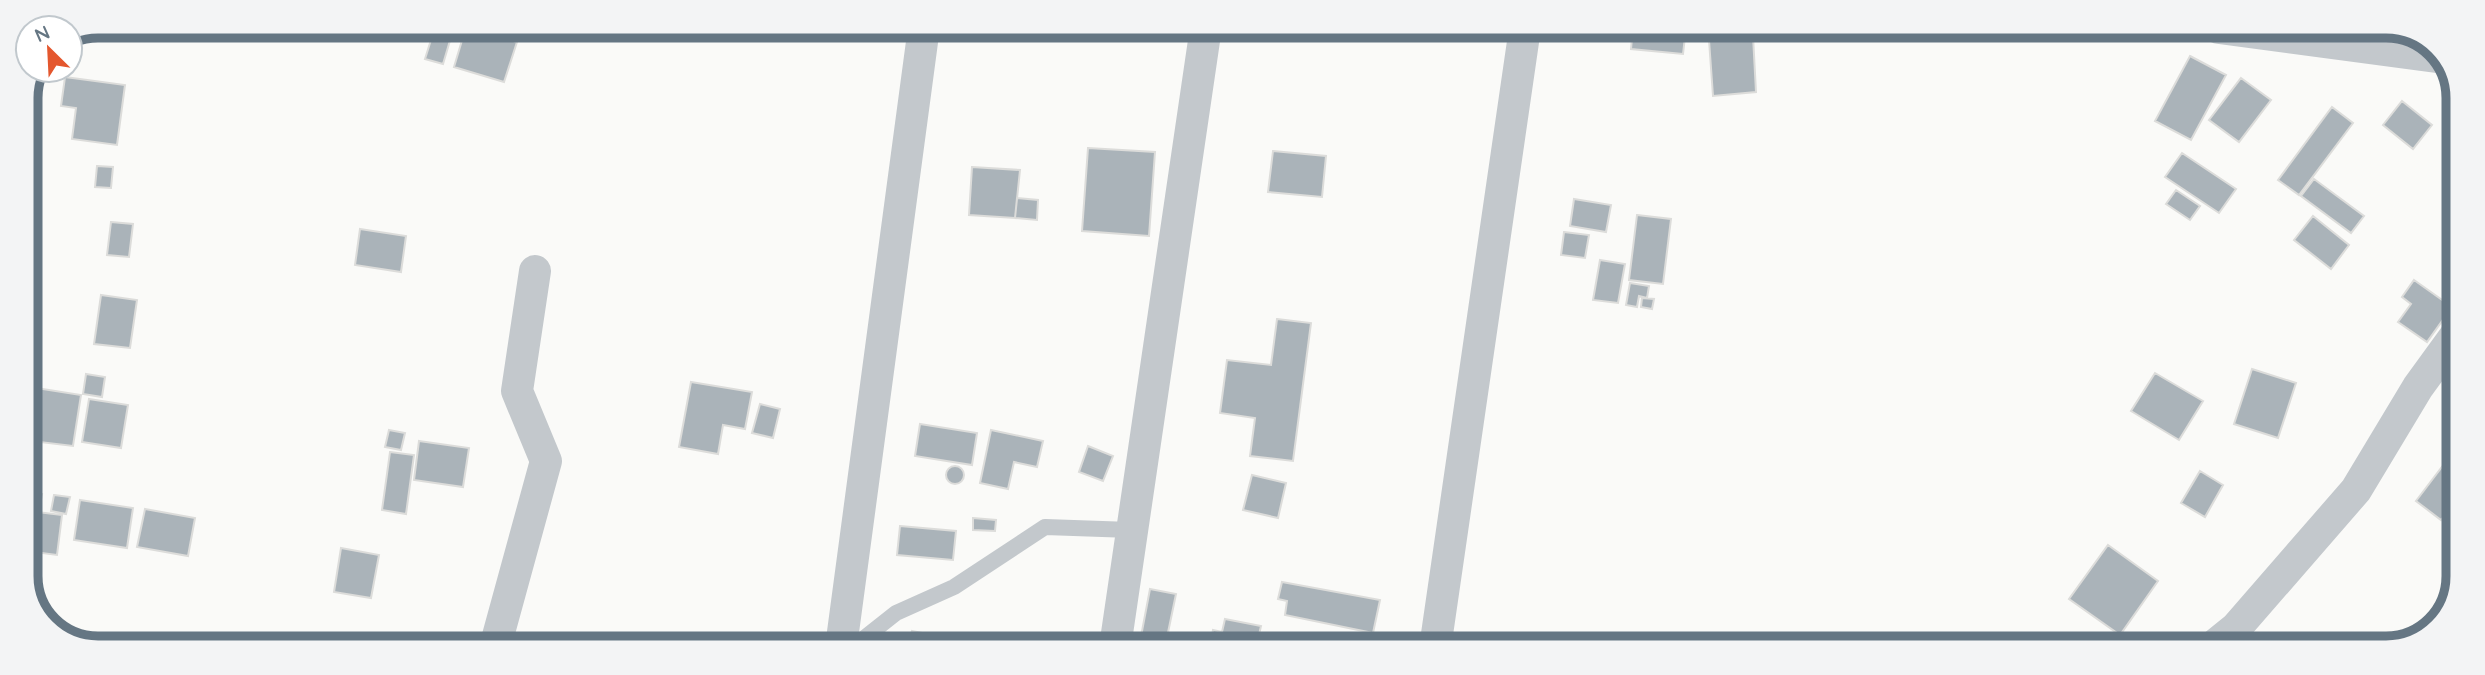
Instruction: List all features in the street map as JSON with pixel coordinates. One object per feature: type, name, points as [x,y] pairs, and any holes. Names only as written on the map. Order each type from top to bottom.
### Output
[{"type":"street","points":[[842,636],[923,38]]},
{"type":"street","points":[[1117,636],[1204,38]]},
{"type":"street","points":[[1437,636],[1524,38]]},
{"type":"street","points":[[2294,38],[2428,56]]},
{"type":"street","points":[[498,636],[546,461],[517,391],[535,271]]},
{"type":"street","points":[[2226,636],[2356,490],[2418,387],[2446,348]]},
{"type":"lane","points":[[866,636],[896,613],[954,587],[1045,527],[1131,530]]},
{"type":"building","points":[[432,38],[451,38],[443,64],[425,59]]},
{"type":"building","points":[[463,38],[503,38],[517,42],[504,82],[454,67]]},
{"type":"building","points":[[1632,38],[1685,38],[1683,54],[1631,49]]},
{"type":"building","points":[[1753,38],[1756,92],[1713,96],[1709,40]]},
{"type":"building","points":[[1870,38],[1870,40],[1850,40]]},
{"type":"building","points":[[2190,56],[2226,75],[2191,140],[2155,121]]},
{"type":"building","points":[[2241,78],[2271,100],[2239,142],[2209,120]]},
{"type":"building","points":[[84,80],[125,85],[117,145],[72,139],[76,108],[61,106],[64,84],[84,84]]},
{"type":"building","points":[[2402,101],[2432,125],[2413,149],[2383,125]]},
{"type":"building","points":[[2332,107],[2353,123],[2299,195],[2278,180]]},
{"type":"building","points":[[1088,148],[1155,152],[1149,236],[1082,231]]},
{"type":"building","points":[[1273,151],[1326,156],[1322,197],[1268,192]]},
{"type":"building","points":[[2182,153],[2236,189],[2219,213],[2165,177]]},
{"type":"building","points":[[97,166],[113,167],[111,188],[95,187]]},
{"type":"building","points":[[972,167],[1020,170],[1015,218],[969,215]]},
{"type":"building","points":[[2314,179],[2364,216],[2351,233],[2301,196]]},
{"type":"building","points":[[2176,190],[2200,206],[2190,220],[2166,204]]},
{"type":"building","points":[[1017,198],[1038,200],[1037,220],[1015,218]]},
{"type":"building","points":[[1574,199],[1611,205],[1606,232],[1570,226]]},
{"type":"building","points":[[1637,215],[1671,219],[1663,284],[1629,280]]},
{"type":"building","points":[[2313,216],[2349,245],[2331,269],[2294,240]]},
{"type":"building","points":[[111,222],[133,224],[129,257],[107,255]]},
{"type":"building","points":[[360,229],[406,236],[401,272],[355,265]]},
{"type":"building","points":[[1564,232],[1589,235],[1585,258],[1561,255]]},
{"type":"building","points":[[1600,260],[1625,264],[1618,303],[1593,300]]},
{"type":"building","points":[[2414,280],[2446,303],[2446,315],[2427,342],[2398,322],[2411,304],[2402,297]]},
{"type":"building","points":[[1630,283],[1649,286],[1647,298],[1639,296],[1637,307],[1626,305]]},
{"type":"building","points":[[101,295],[137,300],[130,348],[94,344]]},
{"type":"building","points":[[1642,298],[1654,299],[1652,309],[1641,307]]},
{"type":"building","points":[[1277,319],[1311,323],[1293,461],[1250,456],[1255,418],[1220,413],[1227,360],[1271,365]]},
{"type":"building","points":[[2252,369],[2296,383],[2278,438],[2234,424]]},
{"type":"building","points":[[2155,373],[2203,401],[2179,440],[2131,411]]},
{"type":"building","points":[[86,374],[105,377],[102,397],[83,394]]},
{"type":"building","points":[[691,382],[752,392],[745,429],[723,425],[718,454],[679,447]]},
{"type":"building","points":[[39,388],[81,395],[73,446],[39,442]]},
{"type":"building","points":[[89,399],[128,405],[121,448],[82,442]]},
{"type":"building","points":[[760,404],[780,409],[773,438],[752,433]]},
{"type":"building","points":[[920,424],[977,433],[972,465],[915,456]]},
{"type":"building","points":[[389,430],[405,433],[401,450],[385,447]]},
{"type":"building","points":[[991,430],[1043,441],[1037,467],[1014,462],[1008,489],[980,483]]},
{"type":"building","points":[[419,441],[469,448],[463,487],[414,480]]},
{"type":"building","points":[[1088,446],[1113,456],[1103,481],[1079,472]]},
{"type":"building","points":[[390,452],[414,455],[406,514],[382,510]]},
{"type":"building","points":[[2446,462],[2446,514],[2441,520],[2416,501]]},
{"type":"building","points":[[951,466],[959,466],[964,475],[962,482],[951,484],[946,479],[946,471]]},
{"type":"building","points":[[2200,471],[2223,485],[2205,517],[2181,503]]},
{"type":"building","points":[[1252,475],[1286,483],[1278,518],[1243,510]]},
{"type":"building","points":[[54,495],[70,497],[66,514],[51,511]]},
{"type":"building","points":[[80,500],[133,508],[127,548],[74,540]]},
{"type":"building","points":[[145,509],[195,518],[188,556],[137,547]]},
{"type":"building","points":[[39,512],[62,515],[57,555],[39,553]]},
{"type":"building","points":[[973,518],[996,520],[995,531],[973,530]]},
{"type":"building","points":[[900,526],[956,531],[953,560],[897,555]]},
{"type":"building","points":[[2108,545],[2158,581],[2120,635],[2069,599]]},
{"type":"building","points":[[341,548],[379,555],[371,598],[334,592]]},
{"type":"building","points":[[1282,582],[1380,600],[1373,633],[1285,615],[1287,601],[1278,599]]},
{"type":"building","points":[[1150,589],[1176,594],[1167,636],[1141,636]]},
{"type":"building","points":[[1225,619],[1261,626],[1259,636],[1212,636],[1213,630],[1222,632]]},
{"type":"building","points":[[912,631],[938,636],[911,636]]}]
